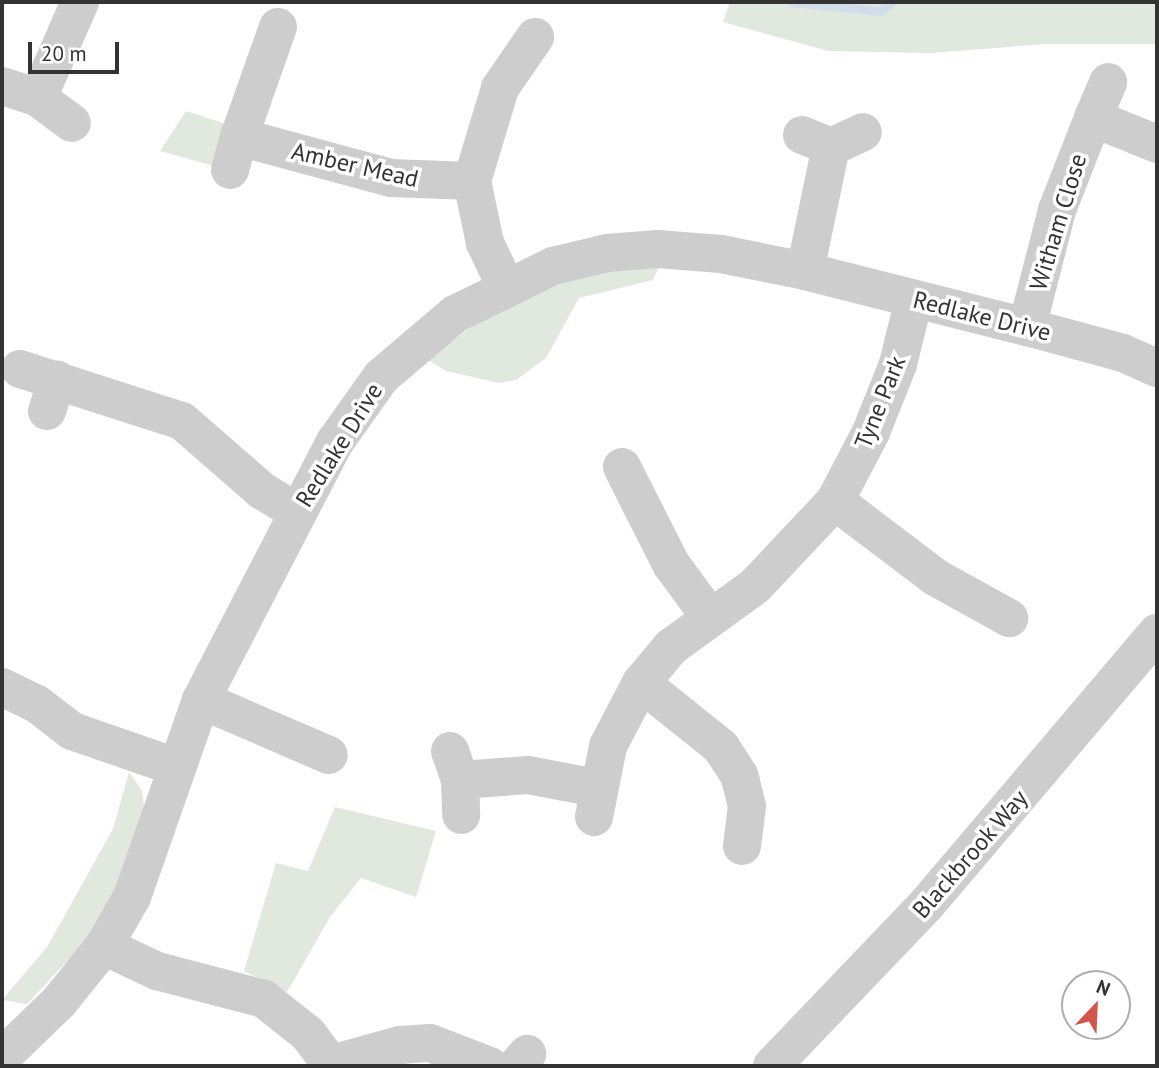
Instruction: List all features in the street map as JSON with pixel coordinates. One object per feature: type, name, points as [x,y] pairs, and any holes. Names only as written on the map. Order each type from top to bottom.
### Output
[{"type":"street","points":[[38,98],[80,2]]},
{"type":"street","name":"Amber Mead","points":[[278,27],[234,153],[391,178],[472,181]]},
{"type":"street","points":[[506,287],[485,243],[472,181],[500,88],[535,37]]},
{"type":"street","name":"Witham Close","points":[[1027,327],[1057,210],[1108,82]]},
{"type":"street","points":[[2,86],[38,98],[72,123]]},
{"type":"street","points":[[1093,118],[1157,144]]},
{"type":"street","points":[[806,271],[832,138]]},
{"type":"street","name":"Redlake Drive","points":[[5,1047],[59,1002],[104,946],[132,897],[201,700],[297,512],[347,423],[382,377],[455,314],[553,266],[607,253],[658,249],[721,254],[806,271],[1123,353],[1157,368]]},
{"type":"street","name":"Tyne Park","points":[[457,782],[528,775],[596,802],[608,746],[641,683],[671,647],[755,586],[835,501],[871,432],[894,375],[914,299]]},
{"type":"street","points":[[20,369],[52,395],[182,421],[261,490],[297,512]]},
{"type":"street","points":[[622,467],[671,565],[710,617]]},
{"type":"street","points":[[835,501],[935,577],[1009,618]]},
{"type":"street","name":"Blackbrook Way","points":[[772,1066],[926,905],[1157,633]]},
{"type":"street","points":[[641,683],[720,747],[739,775],[747,806],[742,846]]},
{"type":"street","points":[[2,687],[37,704],[72,731],[177,767]]},
{"type":"street","points":[[201,700],[311,757]]},
{"type":"street","points":[[104,946],[158,971],[264,999],[308,1034],[332,1065],[400,1045],[430,1043],[490,1066]]},
{"type":"shaded area","points":[[730,2],[1157,2],[1157,44],[1045,44],[931,53],[828,51],[723,22]]},
{"type":"shaded area","points":[[186,111],[226,124],[214,166],[160,151]]},
{"type":"shaded area","points":[[660,265],[653,280],[579,298],[546,358],[516,380],[499,383],[446,371],[427,359],[482,319],[532,295],[584,275]]},
{"type":"shaded area","points":[[129,772],[142,791],[145,815],[118,890],[84,943],[27,1004],[2,1000],[47,947],[113,829]]},
{"type":"shaded area","points":[[335,807],[436,831],[416,897],[361,878],[330,917],[287,992],[244,971],[276,863],[308,871]]},
{"type":"waterway","points":[[792,2],[880,11],[892,2]]}]
